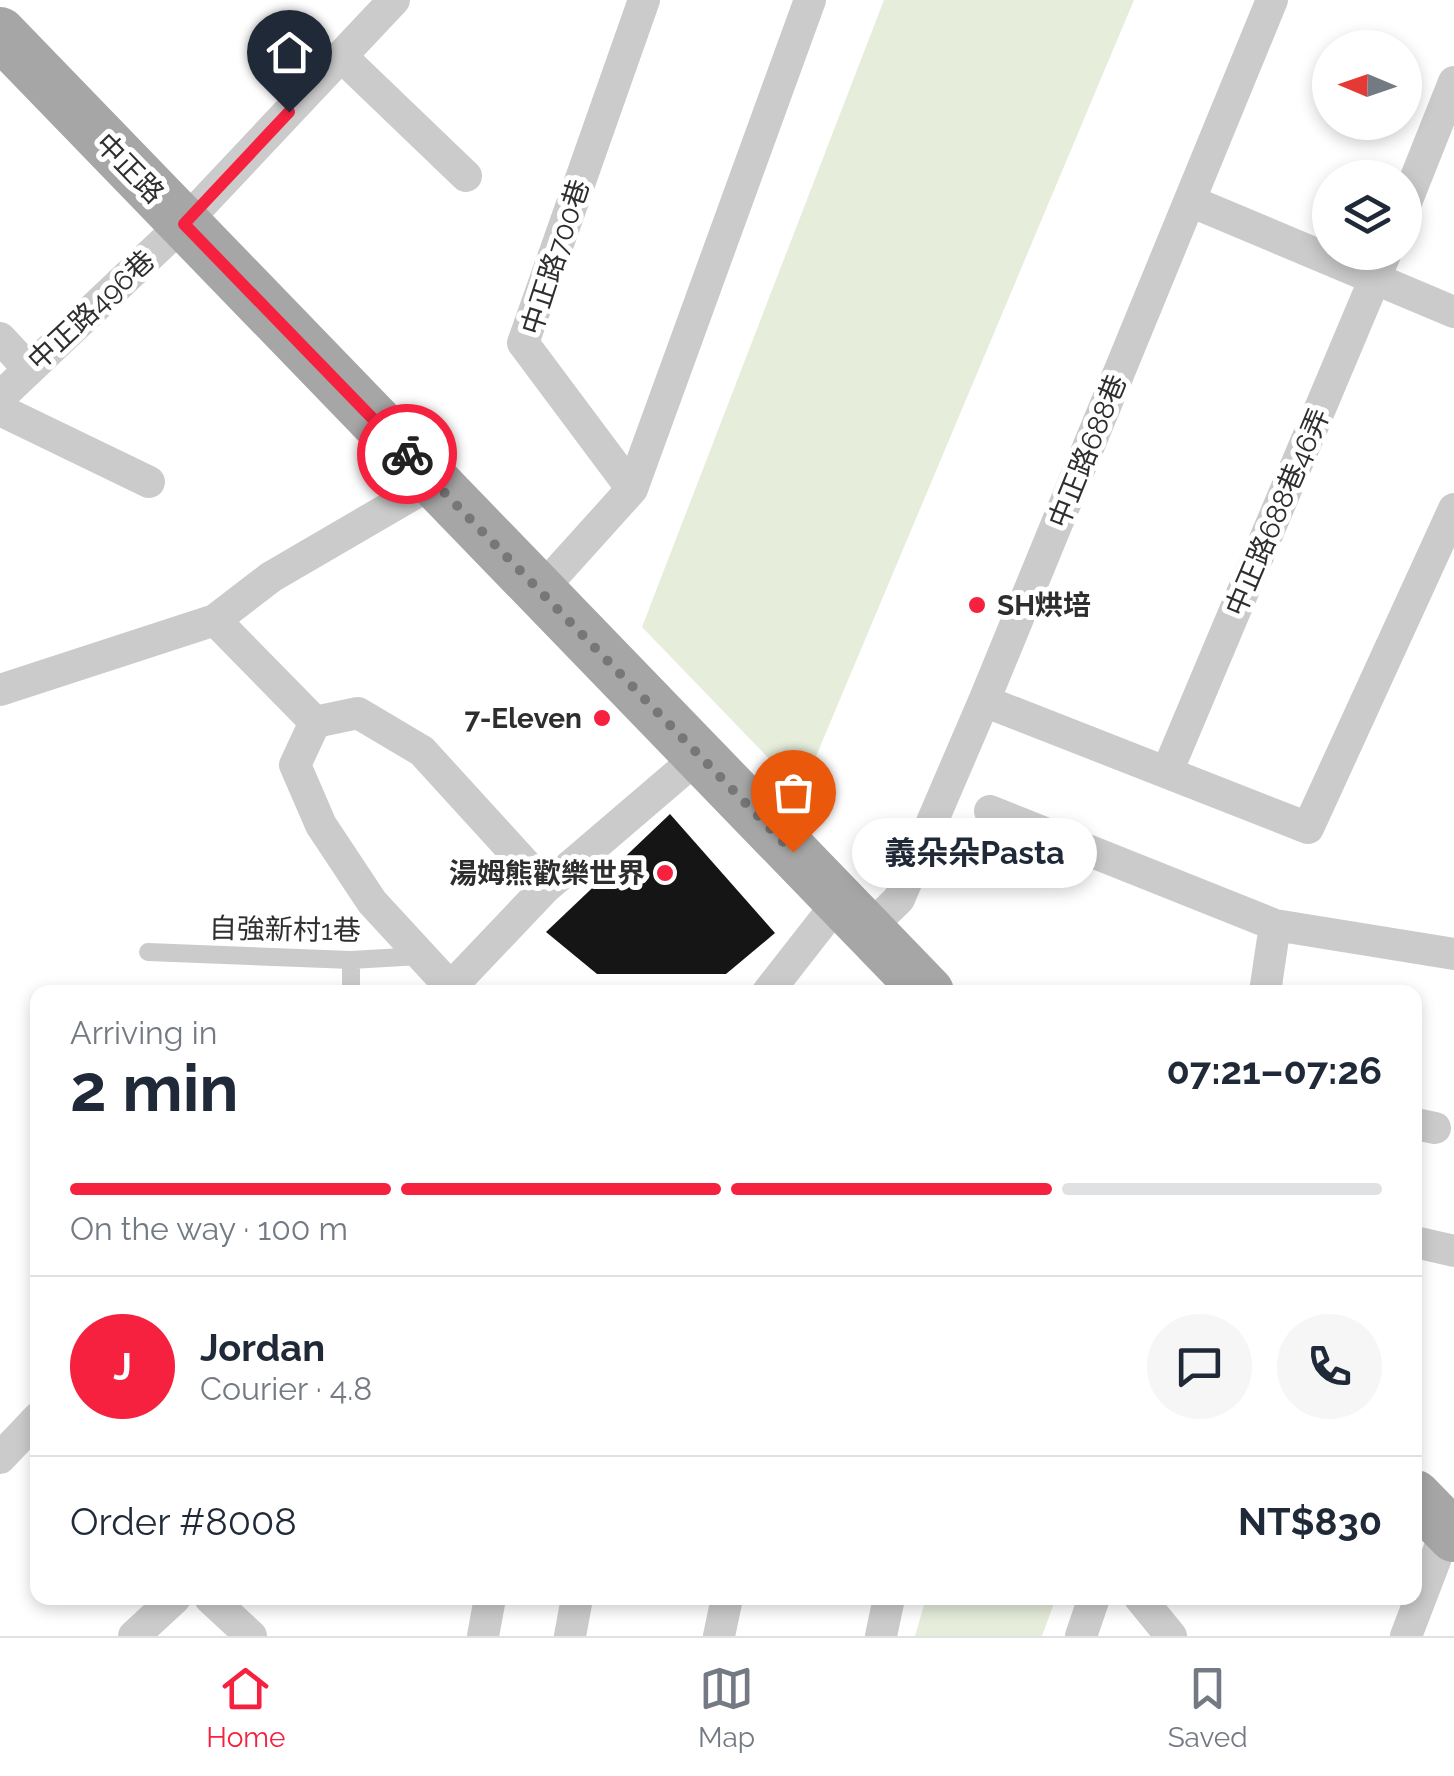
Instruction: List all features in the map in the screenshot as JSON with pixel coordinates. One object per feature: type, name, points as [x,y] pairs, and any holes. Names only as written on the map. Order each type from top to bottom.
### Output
[{"type":"main road","name":"中正路","points":[[0,34],[921,985]]},
{"type":"street","name":"中正路496巷","points":[[0,397],[184,224],[394,0]]},
{"type":"street","name":"中正路700巷","points":[[632,489],[523,343],[644,0]]},
{"type":"street","points":[[540,591],[632,489],[810,0]]},
{"type":"street","name":"中正路688巷","points":[[776,985],[853,915],[899,899],[1272,0]]},
{"type":"street","points":[[341,56],[466,176]]},
{"type":"street","points":[[1422,162],[1454,82]]},
{"type":"street","points":[[1190,200],[1312,242]]},
{"type":"street","name":"中正路688巷46弄","points":[[1167,772],[1379,270]]},
{"type":"street","points":[[1387,270],[1454,312]]},
{"type":"street","points":[[0,338],[28,368]]},
{"type":"street","points":[[0,410],[149,482]]},
{"type":"street","points":[[0,690],[215,620],[272,578],[434,482]]},
{"type":"street","points":[[984,701],[1308,828],[1454,509]]},
{"type":"street","points":[[215,620],[315,722]]},
{"type":"street","points":[[315,722],[358,714],[422,751],[546,887]]},
{"type":"street","points":[[315,722],[295,765],[321,825],[372,902],[447,985]]},
{"type":"street","points":[[457,985],[546,887],[700,756]]},
{"type":"street","points":[[990,811],[1275,925],[1454,954]]},
{"type":"street","points":[[1266,985],[1275,925]]},
{"type":"street","points":[[1422,1244],[1454,1251]]},
{"type":"street","points":[[0,1458],[30,1426]]},
{"type":"street","points":[[1422,1580],[1439,1520]]},
{"type":"street","points":[[134,1636],[167,1605]]},
{"type":"street","points":[[218,1605],[251,1636]]},
{"type":"street","points":[[483,1636],[489,1605]]},
{"type":"street","points":[[570,1636],[575,1605]]},
{"type":"street","points":[[719,1636],[726,1605]]},
{"type":"street","points":[[880,1636],[887,1605]]},
{"type":"street","points":[[1080,1636],[1091,1605]]},
{"type":"street","points":[[1146,1605],[1171,1636]]},
{"type":"street","points":[[1406,1636],[1415,1605]]},
{"type":"lane","name":"自強新村1巷","points":[[148,952],[351,960],[421,956]]},
{"type":"lane","points":[[351,960],[351,985]]},
{"type":"green space","points":[[884,0],[1134,0],[801,792],[642,627]]},
{"type":"green space","points":[[924,1605],[1053,1605],[1042,1636],[915,1636]]},
{"type":"building","name":"湯姆熊歡樂世界","points":[[670,814],[775,933],[726,974],[597,974],[546,932]]},
{"type":"way so far","points":[[407,454],[793,852]]},
{"type":"place","name":"SH烘培","points":[[977,605]]},
{"type":"place","name":"7-Eleven","points":[[602,718]]},
{"type":"place","name":"義朵朵Pasta","points":[[793,852]]},
{"type":"place","name":"湯姆熊歡樂世界","points":[[665,873]]},
{"type":"route","points":[[289,112],[184,224],[407,454]]}]
